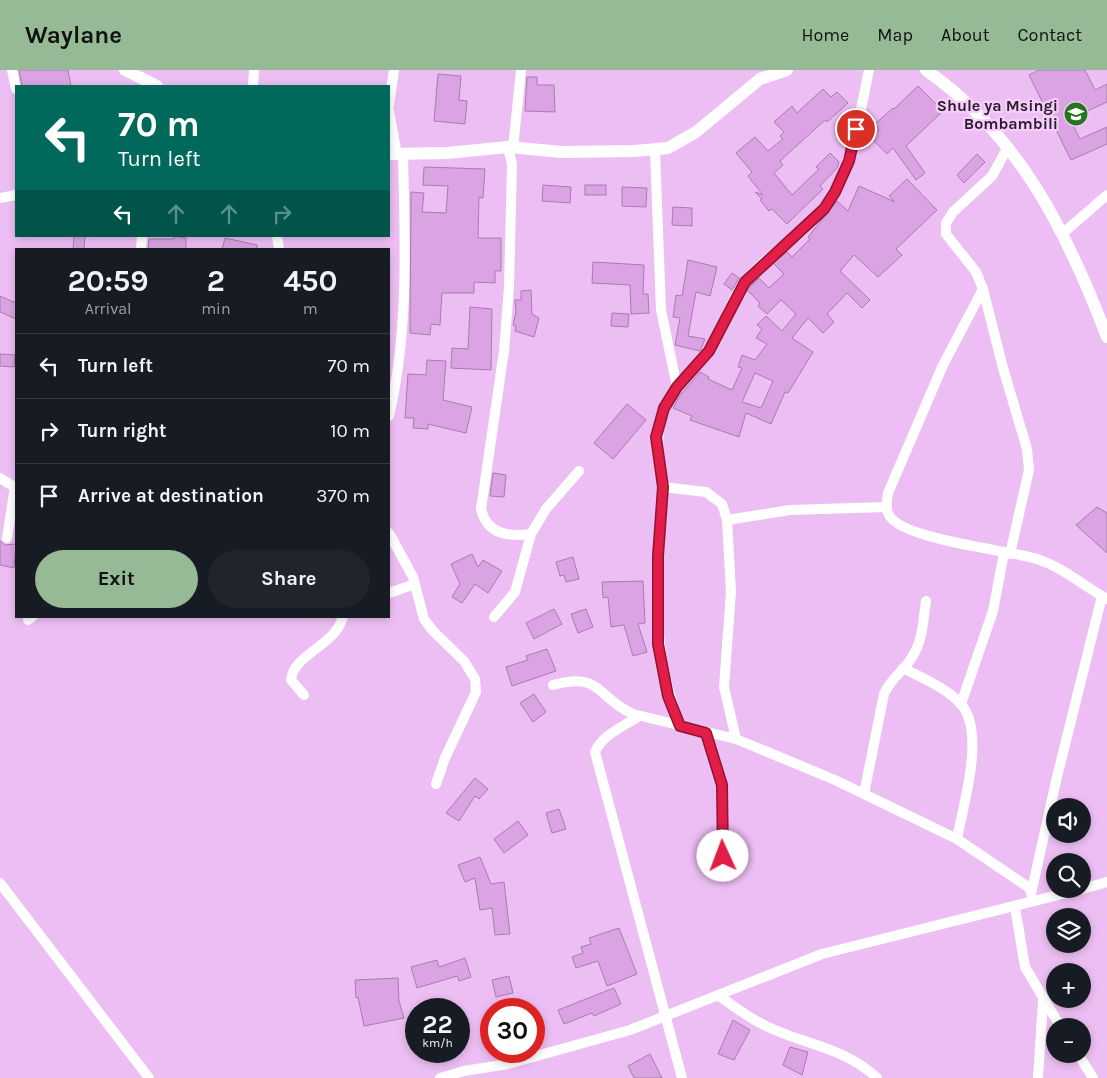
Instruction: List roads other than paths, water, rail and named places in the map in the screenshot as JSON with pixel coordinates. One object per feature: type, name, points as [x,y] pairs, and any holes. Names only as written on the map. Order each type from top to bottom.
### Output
[{"type":"street","points":[[12,70],[15,85]]},
{"type":"street","points":[[126,70],[147,81]]},
{"type":"street","points":[[253,85],[254,70]]},
{"type":"street","points":[[390,98],[394,70]]},
{"type":"street","points":[[521,70],[510,147],[512,182],[509,296],[504,351],[481,509],[484,521],[495,531],[520,535],[531,534]]},
{"type":"street","points":[[396,155],[510,147],[562,152],[655,150],[668,148],[696,132],[760,79],[786,70]]},
{"type":"street","points":[[680,726],[668,696],[658,644],[658,556],[663,487],[656,437],[664,408],[677,387],[709,351],[745,282],[824,209],[835,192],[849,161],[869,70]]},
{"type":"street","points":[[926,70],[950,87],[1008,147],[1034,182],[1062,234],[1091,296],[1107,337]]},
{"type":"street","points":[[390,118],[396,155],[405,282],[398,374],[390,411]]},
{"type":"street","points":[[962,704],[993,611],[1029,470],[1027,449],[1003,368],[983,289],[976,272],[946,234],[946,223],[953,212],[992,176],[1008,147]]},
{"type":"street","points":[[655,150],[661,310],[677,387]]},
{"type":"street","points":[[0,198],[15,195]]},
{"type":"street","points":[[1062,234],[1107,195]]},
{"type":"street","points":[[983,289],[943,365],[918,419],[888,493],[886,507],[889,517],[902,526],[948,541],[1037,559],[1104,597],[1031,889],[1031,903]]},
{"type":"street","points":[[494,617],[515,592],[531,534],[546,509],[578,471]]},
{"type":"street","points":[[0,478],[15,486]]},
{"type":"street","points":[[663,487],[706,492],[722,504],[727,520],[732,592],[724,687],[736,739]]},
{"type":"street","points":[[7,538],[15,493]]},
{"type":"street","points":[[727,520],[817,508],[886,507]]},
{"type":"street","points":[[390,535],[413,577],[424,619],[433,631],[464,661],[475,679],[476,692],[445,758],[436,784]]},
{"type":"street","points":[[390,593],[415,584]]},
{"type":"street","points":[[864,794],[884,694],[889,682],[912,657],[920,641],[926,601]]},
{"type":"street","points":[[304,696],[291,680],[294,669],[329,638],[336,630],[341,618]]},
{"type":"street","points":[[902,668],[941,688],[962,704],[971,722],[973,735],[972,756],[957,839]]},
{"type":"street","points":[[553,685],[578,680],[586,682],[606,694],[625,710],[639,716],[664,720],[706,733],[736,739],[864,794],[957,839],[1031,889]]},
{"type":"street","points":[[639,716],[608,736],[598,745],[595,752],[639,923],[682,1078]]},
{"type":"street","points":[[706,733],[722,785],[723,856]]},
{"type":"street","points":[[1091,886],[1107,882]]},
{"type":"street","points":[[0,883],[149,1078]]},
{"type":"street","points":[[440,1078],[464,1071],[508,1064],[630,1030],[822,954],[1049,898]]},
{"type":"street","points":[[1015,907],[1025,967],[1055,1018]]},
{"type":"street","points":[[718,995],[766,1027],[838,1051],[877,1078]]},
{"type":"street","points":[[1038,1078],[1043,1000]]},
{"type":"street","points":[[1084,1063],[1094,1078]]},
{"type":"place","name":"Shule ya Msingi Bombambili","points":[[1076,114]]}]
